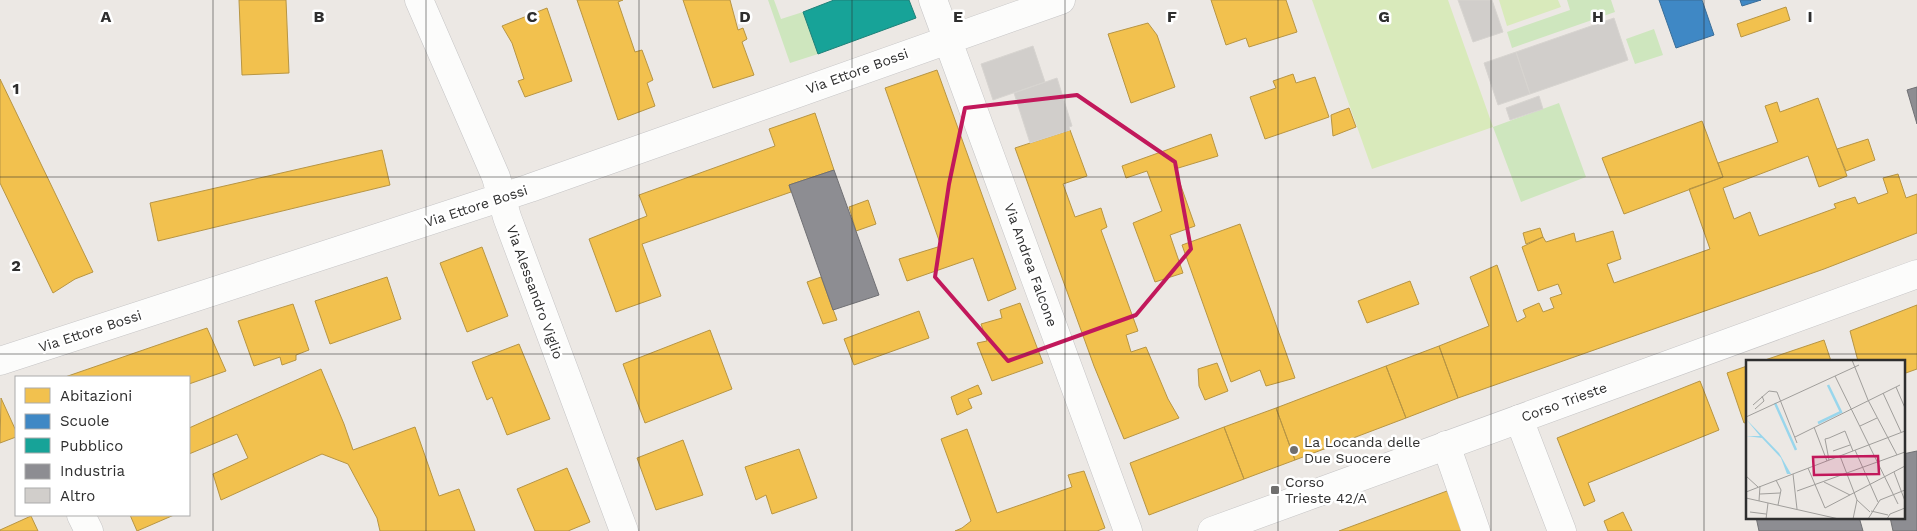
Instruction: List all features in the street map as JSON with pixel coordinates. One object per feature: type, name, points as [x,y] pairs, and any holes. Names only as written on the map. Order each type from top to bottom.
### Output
[{"type":"street","name":"Via Alessandro Viglio","points":[[419,0],[496,177],[507,217],[624,531]]},
{"type":"street","name":"Via Andrea Falcone","points":[[933,0],[1128,531]]},
{"type":"street","name":"Via Ettore Bossi","points":[[6,360],[501,198],[1061,0]]},
{"type":"street","name":"Corso Trieste","points":[[1212,531],[1917,274]]},
{"type":"street","points":[[1519,419],[1562,531]]},
{"type":"street","points":[[1446,445],[1476,531]]},
{"type":"street","points":[[82,516],[89,531]]},
{"type":"highlighted area","points":[[1077,95],[1175,162],[1191,249],[1136,315],[1008,361],[935,277],[949,184],[965,108]]},
{"type":"green space","points":[[768,0],[774,0],[781,19],[803,12],[818,54],[790,63]]},
{"type":"green space","points":[[1312,0],[1448,0],[1493,127],[1372,169]]},
{"type":"green space","points":[[1499,0],[1558,0],[1561,7],[1507,26]]},
{"type":"green space","points":[[1567,0],[1611,0],[1615,12],[1512,48],[1507,32],[1570,10]]},
{"type":"green space","points":[[1654,29],[1663,55],[1635,64],[1626,39]]},
{"type":"green space","points":[[1559,103],[1586,177],[1521,202],[1493,127]]},
{"type":"building: Abitazioni","points":[[239,0],[286,0],[289,73],[242,75]]},
{"type":"building: Abitazioni","points":[[577,0],[623,0],[618,2],[635,52],[642,50],[653,80],[647,83],[655,106],[618,120]]},
{"type":"building: Abitazioni","points":[[683,0],[730,0],[738,30],[743,28],[747,39],[742,42],[754,75],[713,88]]},
{"type":"building: Abitazioni","points":[[1211,0],[1286,0],[1297,32],[1249,47],[1246,38],[1226,45]]},
{"type":"building: Abitazioni","points":[[1786,7],[1790,20],[1741,37],[1737,24]]},
{"type":"building: Abitazioni","points":[[547,8],[572,81],[525,97],[518,81],[524,79],[512,43],[502,26]]},
{"type":"building: Abitazioni","points":[[1148,23],[1157,35],[1175,87],[1131,103],[1108,34]]},
{"type":"building: Abitazioni","points":[[937,70],[1016,289],[988,301],[973,258],[907,281],[899,259],[941,246],[885,88]]},
{"type":"building: Abitazioni","points":[[1293,74],[1296,83],[1315,77],[1329,117],[1265,139],[1250,97],[1276,88],[1273,81]]},
{"type":"building: Abitazioni","points":[[0,79],[93,272],[75,279],[53,293],[0,183]]},
{"type":"building: Abitazioni","points":[[1818,98],[1847,176],[1819,187],[1808,156],[1723,188],[1734,219],[1750,212],[1759,236],[1836,208],[1834,204],[1855,197],[1858,204],[1888,193],[1883,178],[1898,174],[1906,198],[1917,194],[1917,233],[1824,269],[1458,398],[1439,346],[1489,326],[1470,277],[1497,265],[1517,322],[1526,317],[1523,310],[1539,303],[1543,312],[1554,308],[1550,298],[1562,294],[1558,284],[1538,291],[1522,247],[1543,237],[1546,242],[1574,233],[1576,242],[1613,231],[1621,259],[1607,264],[1614,283],[1710,249],[1689,189],[1723,177],[1718,163],[1778,142],[1765,106],[1777,102],[1780,112]]},
{"type":"building: Abitazioni","points":[[1349,108],[1356,127],[1333,136],[1331,115]]},
{"type":"building: Abitazioni","points":[[815,113],[834,170],[789,185],[791,192],[642,244],[661,296],[616,312],[589,239],[647,216],[639,195],[775,146],[769,129]]},
{"type":"building: Abitazioni","points":[[1702,121],[1723,177],[1624,214],[1602,158]]},
{"type":"building: Abitazioni","points":[[1070,130],[1087,176],[1063,184],[1075,217],[1101,208],[1107,227],[1101,230],[1138,331],[1126,335],[1131,352],[1146,347],[1168,399],[1179,418],[1124,439],[1094,366],[1015,148]]},
{"type":"building: Abitazioni","points":[[1211,134],[1218,156],[1175,169],[1195,226],[1170,235],[1183,273],[1155,282],[1133,223],[1162,211],[1147,171],[1126,178],[1122,166]]},
{"type":"building: Abitazioni","points":[[1868,139],[1875,160],[1846,171],[1837,149]]},
{"type":"building: Abitazioni","points":[[382,150],[390,185],[158,241],[150,203]]},
{"type":"building: Abitazioni","points":[[868,200],[876,224],[856,231],[849,207]]},
{"type":"building: Abitazioni","points":[[1240,224],[1295,378],[1266,386],[1260,370],[1231,382],[1182,245]]},
{"type":"building: Abitazioni","points":[[1540,228],[1543,237],[1526,244],[1523,233]]},
{"type":"building: Abitazioni","points":[[482,247],[508,316],[467,332],[440,263]]},
{"type":"building: Abitazioni","points":[[387,277],[401,319],[330,344],[315,301]]},
{"type":"building: Abitazioni","points":[[821,277],[837,320],[823,324],[807,282]]},
{"type":"building: Abitazioni","points":[[1410,281],[1419,304],[1367,323],[1358,301]]},
{"type":"building: Abitazioni","points":[[1020,303],[1043,363],[992,381],[977,343],[987,341],[981,324],[1002,318],[1000,310]]},
{"type":"building: Abitazioni","points":[[293,304],[309,350],[296,355],[296,360],[282,365],[280,357],[254,366],[238,321]]},
{"type":"building: Abitazioni","points":[[1917,305],[1917,369],[1904,374],[1904,360],[1858,360],[1850,331]]},
{"type":"building: Abitazioni","points":[[919,311],[929,338],[854,365],[844,339]]},
{"type":"building: Abitazioni","points":[[207,328],[226,371],[190,384],[190,376],[68,376]]},
{"type":"building: Abitazioni","points":[[710,330],[732,389],[645,423],[623,364]]},
{"type":"building: Abitazioni","points":[[1824,340],[1831,360],[1765,360]]},
{"type":"building: Abitazioni","points":[[519,344],[550,419],[507,435],[492,397],[487,400],[472,362]]},
{"type":"building: Abitazioni","points":[[1439,346],[1458,398],[1406,418],[1386,366]]},
{"type":"building: Abitazioni","points":[[1217,363],[1228,391],[1205,400],[1199,386],[1198,369]]},
{"type":"building: Abitazioni","points":[[1386,366],[1406,418],[1295,460],[1276,408]]},
{"type":"building: Abitazioni","points":[[1746,366],[1746,422],[1744,423],[1727,373]]},
{"type":"building: Abitazioni","points":[[321,369],[353,450],[415,427],[439,496],[459,489],[475,531],[380,531],[377,518],[348,464],[322,454],[221,500],[213,474],[248,458],[237,434],[190,454],[190,428]]},
{"type":"building: Abitazioni","points":[[1700,381],[1719,430],[1588,483],[1595,501],[1584,506],[1557,438]]},
{"type":"building: Abitazioni","points":[[978,385],[982,394],[968,399],[972,408],[957,415],[951,397]]},
{"type":"building: Abitazioni","points":[[1,398],[15,429],[15,437],[0,443]]},
{"type":"building: Abitazioni","points":[[1276,408],[1295,460],[1244,479],[1224,427]]},
{"type":"building: Abitazioni","points":[[1224,427],[1244,479],[1149,515],[1130,463]]},
{"type":"building: Abitazioni","points":[[967,429],[997,513],[1072,487],[1068,475],[1084,471],[1105,528],[1097,531],[955,531],[971,521],[941,439]]},
{"type":"building: Abitazioni","points":[[683,440],[703,495],[656,510],[637,458]]},
{"type":"building: Abitazioni","points":[[799,449],[817,498],[772,514],[766,495],[756,500],[745,467]]},
{"type":"building: Abitazioni","points":[[567,468],[590,522],[568,531],[535,531],[517,489]]},
{"type":"building: Abitazioni","points":[[1447,491],[1463,531],[1339,531]]},
{"type":"building: Abitazioni","points":[[1623,512],[1632,531],[1608,531],[1604,521]]},
{"type":"building: Abitazioni","points":[[31,516],[38,531],[0,531],[0,530]]},
{"type":"building: Abitazioni","points":[[130,516],[172,516],[137,531]]},
{"type":"building: Scuole","points":[[1659,0],[1702,0],[1714,35],[1676,48]]},
{"type":"building: Scuole","points":[[1740,0],[1761,0],[1742,6]]},
{"type":"building: Pubblico","points":[[834,0],[909,0],[916,18],[818,54],[803,12]]},
{"type":"building: Industria","points":[[1917,87],[1917,124],[1907,90]]},
{"type":"building: Industria","points":[[834,170],[879,295],[833,310],[789,185]]},
{"type":"building: Industria","points":[[1917,451],[1917,531],[1893,531],[1890,518],[1904,518],[1904,454]]},
{"type":"building: Industria","points":[[1756,518],[1859,518],[1863,531],[1759,531]]},
{"type":"building: Altro","points":[[1458,0],[1492,0],[1503,32],[1473,42]]},
{"type":"building: Altro","points":[[1614,18],[1628,60],[1530,94],[1516,52]]},
{"type":"building: Altro","points":[[1033,46],[1045,82],[993,100],[981,64]]},
{"type":"building: Altro","points":[[1516,52],[1530,94],[1498,105],[1484,63]]},
{"type":"building: Altro","points":[[1057,78],[1072,126],[1069,127],[1070,130],[1030,143],[1014,93]]},
{"type":"building: Altro","points":[[1539,96],[1543,109],[1510,120],[1506,108]]},
{"type":"place","name":"La Locanda delle Due Suocere","points":[[1294,450]]},
{"type":"place","name":"Corso Trieste 42/A","points":[[1275,490]]}]
